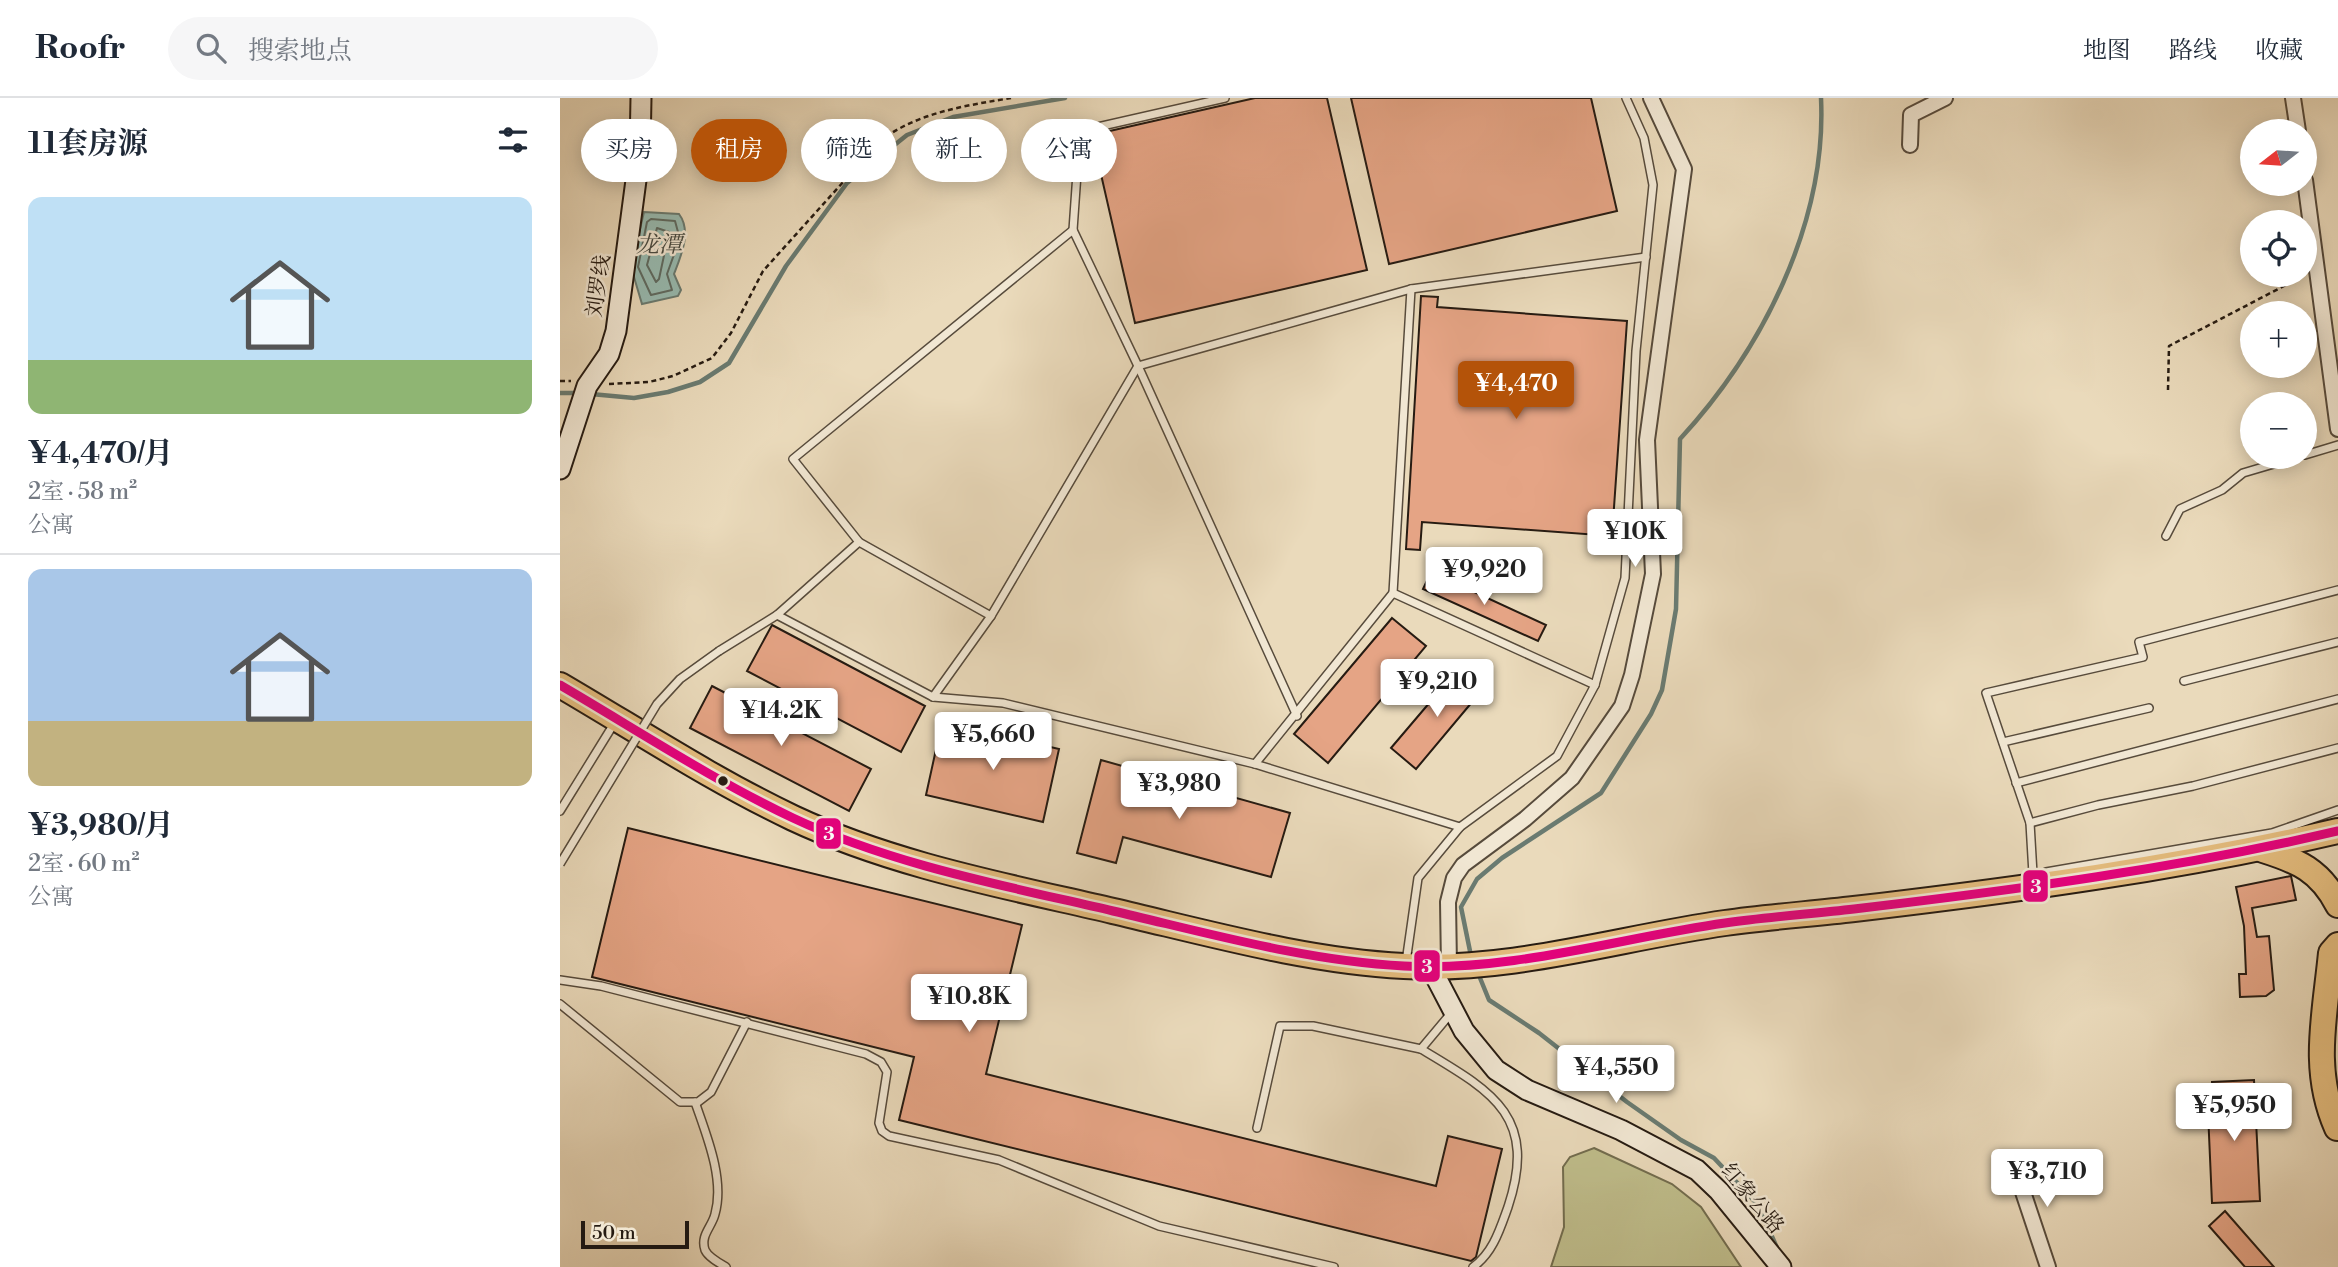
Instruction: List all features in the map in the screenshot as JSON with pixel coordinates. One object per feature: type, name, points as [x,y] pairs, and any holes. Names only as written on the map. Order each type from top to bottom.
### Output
[{"type":"highway","points":[[560,685],[796,819],[884,852],[1000,884],[1185,928],[1316,954],[1437,966],[1503,961],[1733,922],[2260,849],[2338,831]]},
{"type":"highway","points":[[2260,849],[2306,865],[2323,881],[2338,905]]},
{"type":"highway","points":[[2338,945],[2332,953],[2332,1010],[2322,1082],[2338,1128]]},
{"type":"main road","name":"刘罗线","points":[[560,469],[586,391],[609,354],[616,331],[640,150],[641,98]]},
{"type":"main road","name":"红象公路","points":[[1437,966],[1452,1012],[1485,1059],[1511,1081],[1621,1130],[1697,1170],[1719,1191],[1779,1265]]},
{"type":"street","points":[[1437,966],[1454,878],[1463,864],[1525,819],[1572,778],[1622,706],[1632,675],[1653,574],[1647,440],[1684,169],[1651,98]]},
{"type":"street","points":[[1910,145],[1911,115],[1945,98]]},
{"type":"street","points":[[2293,98],[2296,119]]},
{"type":"street","points":[[2307,196],[2338,429]]},
{"type":"street","points":[[2013,1162],[2048,1267]]},
{"type":"lane","points":[[1225,98],[1080,131],[1073,230],[1138,366],[1297,716]]},
{"type":"lane","points":[[1437,966],[1418,877],[1460,827],[1557,756],[1594,685],[1625,578],[1636,351],[1653,185],[1644,138],[1626,98]]},
{"type":"lane","points":[[991,616],[859,542],[793,459],[1073,230]]},
{"type":"lane","points":[[933,697],[991,616],[1138,366],[1411,289],[1646,257]]},
{"type":"lane","points":[[1255,764],[1297,716],[1392,593],[1411,289]]},
{"type":"lane","points":[[2317,451],[2338,445]]},
{"type":"lane","points":[[2166,536],[2180,509],[2222,490],[2243,473],[2256,469]]},
{"type":"lane","points":[[560,864],[657,704],[680,679],[777,615],[859,542]]},
{"type":"lane","points":[[2338,590],[2139,642],[2143,657],[1986,694],[2029,823],[2031,880],[2272,833],[2338,810]]},
{"type":"lane","points":[[1392,593],[1594,685]]},
{"type":"lane","points":[[777,615],[933,697],[1003,703],[1255,764],[1460,827]]},
{"type":"lane","points":[[2184,681],[2338,642]]},
{"type":"lane","points":[[2016,783],[2338,699]]},
{"type":"lane","points":[[2003,742],[2149,709]]},
{"type":"lane","points":[[560,811],[617,718]]},
{"type":"lane","points":[[2029,823],[2098,805],[2193,786],[2338,748]]},
{"type":"lane","points":[[560,980],[601,986],[866,1054],[881,1062],[888,1078],[879,1124],[882,1131],[890,1136],[999,1160],[1159,1226],[1334,1267]]},
{"type":"lane","points":[[560,1004],[680,1102],[695,1102],[711,1092],[747,1023]]},
{"type":"lane","points":[[1421,1049],[1452,1012]]},
{"type":"lane","points":[[1257,1128],[1280,1026],[1313,1026],[1421,1049],[1491,1097],[1506,1112],[1518,1138],[1518,1168],[1500,1230],[1484,1258],[1473,1267]]},
{"type":"lane","points":[[695,1102],[707,1138],[716,1191],[716,1214],[704,1235],[704,1247],[706,1253],[726,1267]]},
{"type":"path","points":[[560,381],[586,391],[649,382],[673,376],[712,358],[731,334],[763,271],[881,140],[901,127],[938,112],[1011,98]]},
{"type":"path","points":[[2168,390],[2169,346],[2318,268]]},
{"type":"shaded area","points":[[1594,1148],[1672,1184],[1701,1207],[1741,1267],[1551,1267],[1564,1227],[1563,1167],[1570,1157]]},
{"type":"water","name":"龙潭","points":[[644,212],[679,214],[685,228],[685,236],[674,274],[681,290],[678,296],[642,304],[631,267]]},
{"type":"building","points":[[1255,98],[1327,98],[1367,270],[1135,323],[1103,182],[1117,182],[1117,129]]},
{"type":"building","points":[[1351,98],[1591,98],[1617,211],[1389,264]]},
{"type":"building","points":[[1421,296],[1438,297],[1437,307],[1627,321],[1612,536],[1422,522],[1420,550],[1406,549]]},
{"type":"building","points":[[1431,572],[1546,625],[1538,641],[1423,589]]},
{"type":"building","points":[[1392,618],[1426,646],[1328,763],[1294,734]]},
{"type":"building","points":[[772,625],[925,706],[901,752],[747,671]]},
{"type":"building","points":[[1459,668],[1483,689],[1416,769],[1391,748]]},
{"type":"building","points":[[712,686],[871,769],[849,811],[690,728]]},
{"type":"building","points":[[942,722],[1059,749],[1043,822],[926,795]]},
{"type":"building","points":[[1101,760],[1290,813],[1271,877],[1123,837],[1116,863],[1077,853]]},
{"type":"building","points":[[628,828],[1022,925],[986,1074],[1436,1186],[1448,1136],[1502,1149],[1476,1257],[1471,1261],[899,1120],[914,1057],[592,977]]},
{"type":"building","points":[[2291,876],[2296,900],[2252,908],[2257,937],[2269,936],[2274,990],[2266,996],[2240,997],[2239,974],[2246,974],[2244,926],[2236,887]]},
{"type":"building","points":[[2254,1080],[2260,1201],[2212,1203],[2208,1112],[2214,1112],[2212,1082]]},
{"type":"building","points":[[2225,1211],[2274,1267],[2245,1267],[2209,1226]]},
{"type":"waterway","points":[[591,394],[634,398],[668,392],[700,382],[729,363],[786,266],[847,183],[907,135],[953,117],[1065,98]]},
{"type":"waterway","points":[[1471,956],[1461,907],[1477,879],[1502,858],[1601,793],[1651,714],[1662,690],[1676,609],[1680,439],[1710,404],[1737,366],[1784,282],[1801,237],[1813,192],[1820,145],[1821,98]]},
{"type":"waterway","points":[[560,393],[579,393]]},
{"type":"waterway","points":[[1478,973],[1489,1000],[1539,1033],[1627,1102],[1681,1140],[1714,1158],[1758,1205],[1778,1250]]},
{"type":"transit line","name":"3","points":[[560,685],[763,803],[870,849],[950,873],[1221,937],[1367,963],[1444,966],[1525,959],[1725,923],[1915,902],[2097,877],[2338,831]]}]
